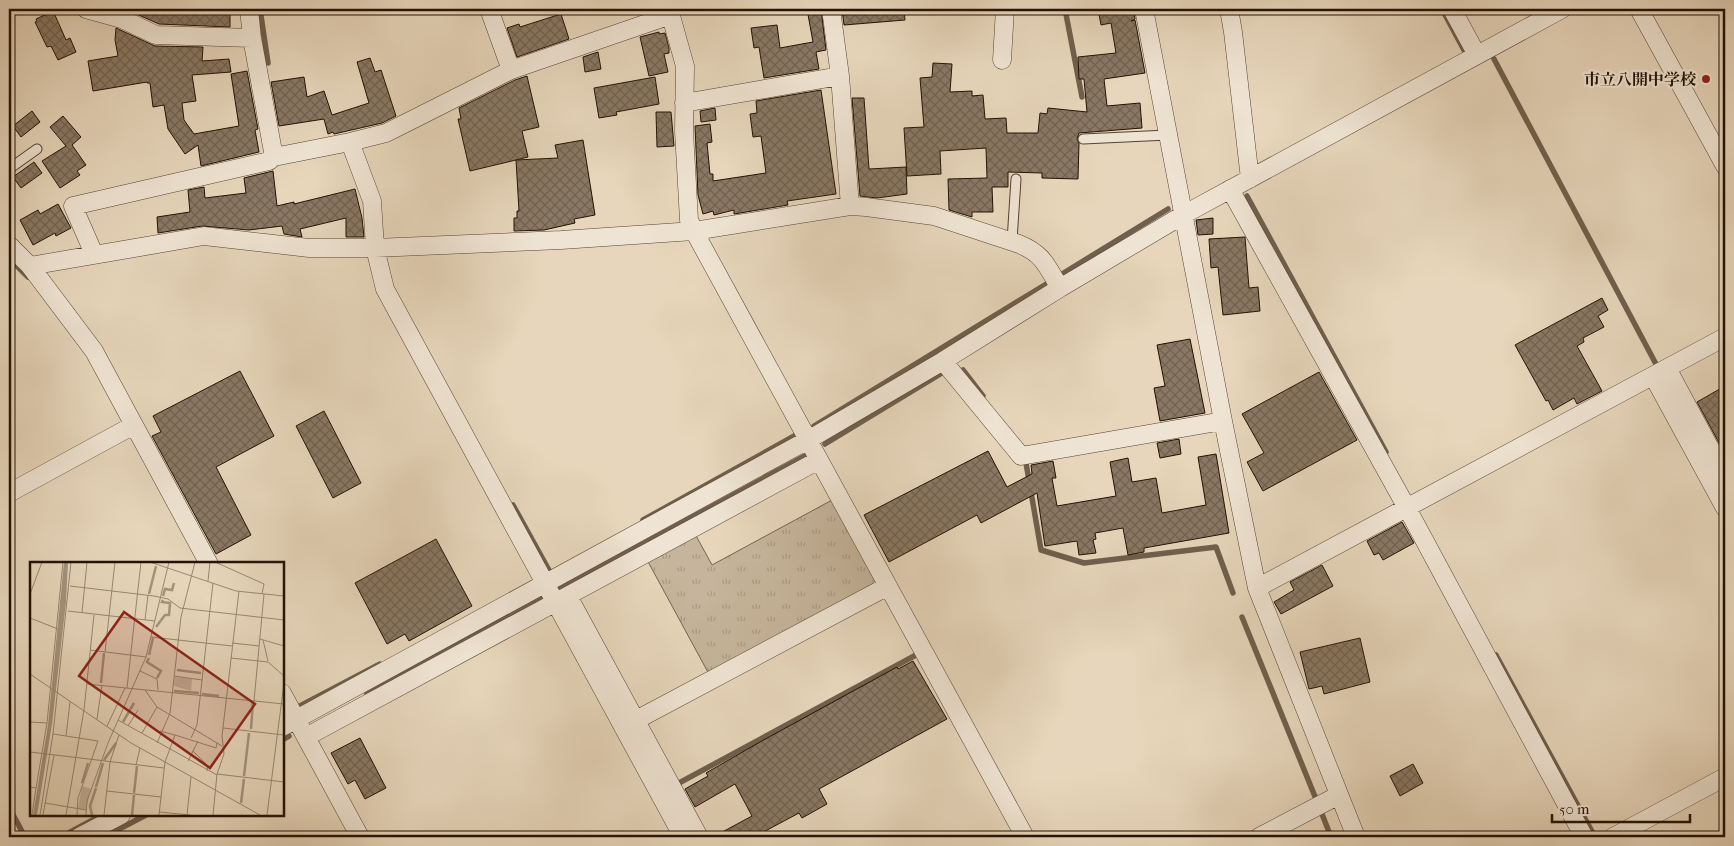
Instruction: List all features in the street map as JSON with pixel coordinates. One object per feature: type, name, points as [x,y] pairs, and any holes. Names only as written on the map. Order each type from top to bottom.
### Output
[{"type":"street","points":[[86,9],[122,19],[156,35],[252,38]]},
{"type":"street","points":[[249,9],[252,38],[274,157]]},
{"type":"street","points":[[489,9],[511,70]]},
{"type":"street","points":[[831,9],[840,76],[850,206]]},
{"type":"street","points":[[1002,60],[1005,9]]},
{"type":"street","points":[[1144,9],[1257,588],[1356,837]]},
{"type":"street","points":[[1228,9],[1234,42],[1250,179]]},
{"type":"street","points":[[1452,9],[1477,55]]},
{"type":"street","points":[[290,723],[546,585],[808,440],[943,361],[1060,288],[1230,189],[1562,9]]},
{"type":"street","points":[[1639,9],[1725,166]]},
{"type":"street","points":[[94,254],[73,206],[269,160],[274,157],[386,133],[511,70],[670,12],[684,66],[684,131],[689,220],[1026,837]]},
{"type":"street","points":[[684,103],[840,76]]},
{"type":"street","points":[[350,142],[372,201],[375,248],[385,289],[546,585],[561,599],[629,723],[699,837]]},
{"type":"street","points":[[1230,189],[1407,508],[1584,837]]},
{"type":"street","points":[[30,266],[204,236],[309,248],[375,248],[561,240],[694,231],[850,206],[934,216],[1031,249],[1039,254],[1060,288]]},
{"type":"street","points":[[9,245],[30,266],[94,351],[208,562]]},
{"type":"street","points":[[1257,588],[1725,337]]},
{"type":"street","points":[[943,361],[1021,456],[1223,421]]},
{"type":"street","points":[[1660,372],[1725,476]]},
{"type":"street","points":[[1660,372],[1725,508]]},
{"type":"street","points":[[9,492],[134,425]]},
{"type":"street","points":[[306,737],[819,460]]},
{"type":"street","points":[[629,723],[888,586]]},
{"type":"street","points":[[284,701],[290,723],[306,737],[360,837]]},
{"type":"street","points":[[629,723],[682,837]]},
{"type":"street","points":[[1613,837],[1725,777]]},
{"type":"street","points":[[1259,837],[1339,795]]},
{"type":"street","points":[[79,837],[119,816]]},
{"type":"lane","points":[[1083,139],[1168,135]]},
{"type":"lane","points":[[9,169],[37,149]]},
{"type":"lane","points":[[1012,242],[1016,179]]},
{"type":"green space","points":[[834,499],[878,579],[873,589],[710,676],[646,558],[694,532],[712,565]]},
{"type":"building","points":[[125,9],[216,9],[216,14],[230,14],[230,27],[159,24]]},
{"type":"building","points":[[807,9],[821,9],[826,50],[816,52],[819,69],[764,78],[759,47],[754,48],[751,28],[777,25],[780,48],[813,42]]},
{"type":"building","points":[[842,9],[904,9],[905,20],[844,25]]},
{"type":"building","points":[[1098,9],[1134,9],[1135,19],[1131,21],[1135,20],[1145,73],[1104,79],[1107,106],[1140,103],[1142,128],[1079,133],[1077,139],[1079,143],[1078,179],[1042,178],[1042,173],[1008,172],[1008,187],[992,187],[993,212],[972,212],[972,217],[949,210],[948,179],[987,178],[986,148],[940,151],[941,174],[907,176],[904,128],[924,127],[920,78],[932,77],[933,63],[952,64],[950,92],[972,91],[972,96],[983,95],[985,119],[1006,118],[1007,133],[1038,133],[1040,113],[1047,114],[1048,108],[1087,112],[1084,79],[1079,79],[1078,57],[1116,53],[1111,23],[1101,25]]},
{"type":"building","points":[[51,12],[52,14],[54,13],[66,40],[70,38],[76,52],[58,60],[51,46],[47,47],[35,22],[37,21],[36,19]]},
{"type":"building","points":[[561,14],[569,39],[517,57],[507,28],[519,24],[520,27]]},
{"type":"building","points":[[116,28],[155,46],[203,47],[202,61],[229,59],[231,72],[192,75],[196,101],[182,103],[184,120],[194,134],[239,126],[231,74],[247,71],[258,129],[255,130],[259,152],[201,166],[198,145],[185,154],[168,129],[164,105],[153,107],[150,83],[93,91],[88,61],[118,56],[115,40]]},
{"type":"building","points":[[659,32],[659,34],[665,33],[669,48],[669,53],[664,54],[668,72],[649,76],[640,37]]},
{"type":"building","points":[[598,52],[601,69],[585,72],[583,57]]},
{"type":"building","points":[[370,58],[375,72],[381,70],[396,116],[382,123],[334,134],[333,132],[328,134],[324,119],[279,126],[271,82],[304,77],[307,97],[324,91],[332,115],[369,103],[357,62]]},
{"type":"building","points":[[527,76],[539,127],[522,131],[528,157],[470,171],[458,119],[461,119],[459,108]]},
{"type":"building","points":[[655,77],[659,104],[616,112],[617,115],[599,118],[594,88]]},
{"type":"building","points":[[821,90],[836,194],[787,201],[788,205],[734,214],[734,210],[714,215],[713,211],[703,214],[698,195],[695,126],[710,124],[712,142],[707,143],[710,174],[713,174],[713,181],[766,173],[761,136],[753,137],[750,114],[757,113],[756,101]]},
{"type":"building","points":[[852,98],[864,98],[869,169],[906,167],[907,194],[877,198],[860,196]]},
{"type":"building","points":[[715,108],[716,120],[701,122],[700,111]]},
{"type":"building","points":[[32,111],[40,122],[21,137],[13,126]]},
{"type":"building","points":[[656,112],[671,112],[674,146],[657,147]]},
{"type":"building","points":[[63,116],[81,137],[72,145],[86,165],[77,171],[80,175],[60,188],[42,161],[66,146],[50,127]]},
{"type":"building","points":[[583,140],[595,215],[574,219],[575,223],[544,230],[514,231],[514,218],[517,218],[517,211],[519,211],[516,160],[558,158],[555,145]]},
{"type":"building","points":[[34,162],[42,173],[21,188],[13,177]]},
{"type":"building","points":[[273,171],[277,206],[294,202],[294,204],[355,189],[362,218],[364,237],[346,237],[346,218],[300,229],[302,237],[284,234],[282,226],[249,230],[202,226],[158,233],[157,217],[190,212],[188,190],[204,187],[205,198],[246,193],[244,178]]},
{"type":"building","points":[[58,204],[71,228],[56,236],[55,233],[33,245],[20,220],[38,210],[40,214]]},
{"type":"building","points":[[1213,218],[1213,234],[1198,235],[1196,220]]},
{"type":"building","points":[[1245,237],[1249,288],[1258,287],[1260,311],[1223,315],[1218,267],[1211,268],[1209,239]]},
{"type":"building","points":[[1602,298],[1608,310],[1598,316],[1604,327],[1583,338],[1584,342],[1577,346],[1602,391],[1577,404],[1574,398],[1553,410],[1548,400],[1546,401],[1515,345]]},
{"type":"building","points":[[1190,339],[1205,413],[1160,421],[1154,388],[1165,386],[1157,345]]},
{"type":"building","points":[[240,371],[274,436],[216,467],[251,535],[216,554],[152,436],[161,432],[153,416]]},
{"type":"building","points":[[1319,372],[1357,440],[1263,491],[1247,462],[1264,453],[1242,414]]},
{"type":"building","points":[[1725,386],[1725,454],[1697,402]]},
{"type":"building","points":[[324,411],[361,483],[333,498],[296,426]]},
{"type":"building","points":[[1179,439],[1181,454],[1160,458],[1157,443]]},
{"type":"building","points":[[988,451],[1007,487],[1032,474],[1031,465],[1053,461],[1056,478],[1052,478],[1057,506],[1116,496],[1110,462],[1128,458],[1132,482],[1156,478],[1162,513],[1206,505],[1198,457],[1216,454],[1229,533],[1144,548],[1144,552],[1128,555],[1123,528],[1095,533],[1096,539],[1093,540],[1096,553],[1079,555],[1077,541],[1045,546],[1037,493],[981,523],[977,515],[889,562],[864,515]]},
{"type":"building","points":[[1402,522],[1414,543],[1383,560],[1379,553],[1374,555],[1367,541]]},
{"type":"building","points":[[436,539],[472,606],[409,641],[405,634],[387,644],[355,583]]},
{"type":"building","points":[[1322,565],[1333,586],[1281,614],[1274,602],[1294,590],[1290,582]]},
{"type":"building","points":[[1360,638],[1370,682],[1324,694],[1322,686],[1309,689],[1300,652]]},
{"type":"building","points":[[913,661],[947,719],[819,789],[827,804],[802,818],[799,813],[754,837],[713,837],[752,816],[735,784],[695,807],[685,789],[708,776],[706,773],[760,742],[897,667],[898,669]]},
{"type":"building","points":[[360,738],[386,788],[365,799],[355,780],[348,784],[331,753]]},
{"type":"building","points":[[1413,764],[1423,783],[1400,796],[1390,776]]},
{"type":"waterway","points":[[260,9],[268,63]]},
{"type":"waterway","points":[[1065,9],[1082,97]]},
{"type":"waterway","points":[[1442,9],[1465,52]]},
{"type":"waterway","points":[[1494,59],[1657,366]]},
{"type":"waterway","points":[[1247,196],[1386,452]]},
{"type":"waterway","points":[[1062,274],[1168,209]]},
{"type":"waterway","points":[[9,258],[28,277]]},
{"type":"waterway","points":[[814,426],[1048,283]]},
{"type":"waterway","points":[[963,370],[983,396]]},
{"type":"waterway","points":[[825,444],[942,373]]},
{"type":"waterway","points":[[643,520],[796,435]]},
{"type":"waterway","points":[[559,589],[805,456]]},
{"type":"waterway","points":[[1026,463],[1041,550],[1084,563],[1216,547],[1233,593]]},
{"type":"waterway","points":[[1720,479],[1725,489]]},
{"type":"waterway","points":[[513,505],[550,572]]},
{"type":"waterway","points":[[367,694],[541,599]]},
{"type":"waterway","points":[[1242,617],[1316,799]]},
{"type":"waterway","points":[[679,783],[916,655]]},
{"type":"waterway","points":[[1496,655],[1595,837]]},
{"type":"waterway","points":[[298,707],[380,664]]},
{"type":"waterway","points":[[284,739],[289,736]]},
{"type":"waterway","points":[[9,807],[25,837]]},
{"type":"waterway","points":[[1322,814],[1331,837]]},
{"type":"waterway","points":[[61,837],[100,816]]},
{"type":"waterway","points":[[104,837],[144,816]]},
{"type":"place","name":"市立八開中学校","points":[[1706,79]]}]
